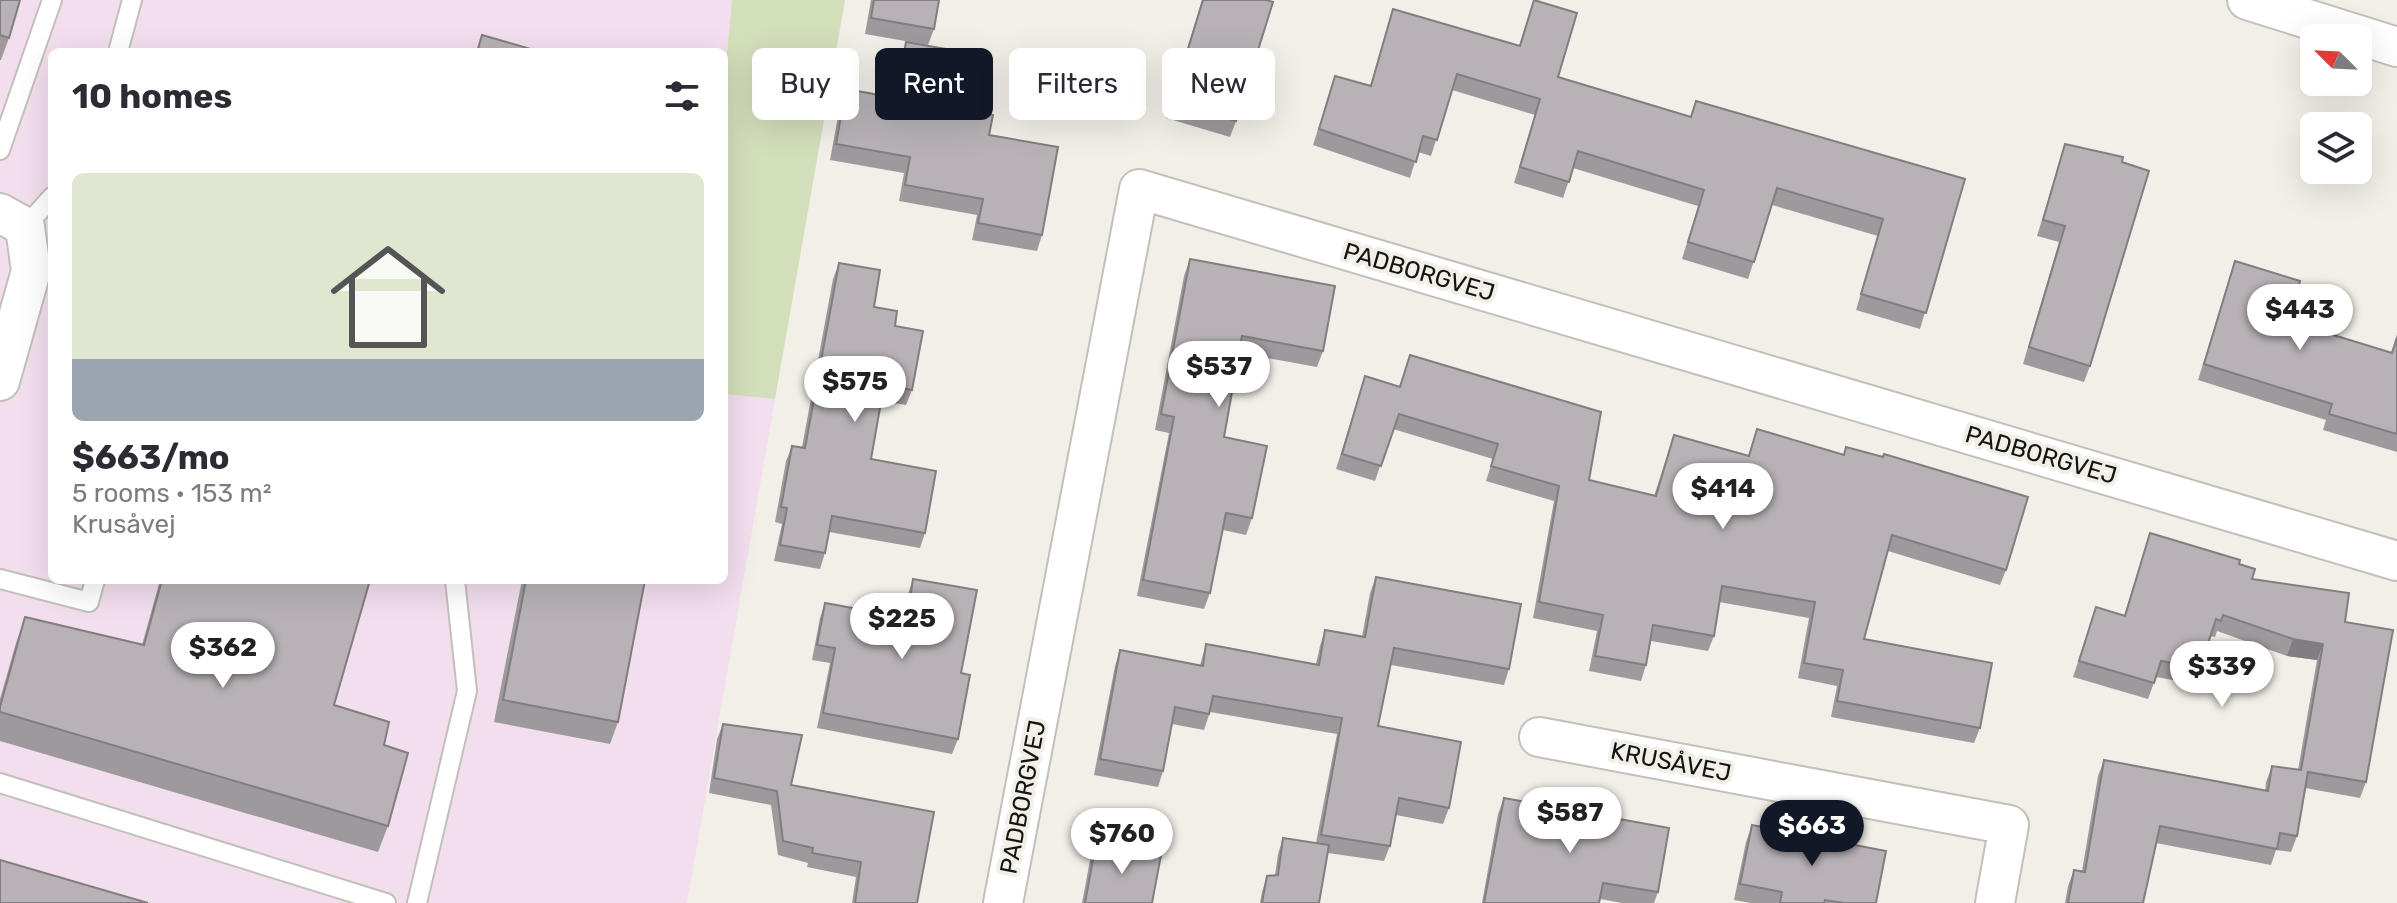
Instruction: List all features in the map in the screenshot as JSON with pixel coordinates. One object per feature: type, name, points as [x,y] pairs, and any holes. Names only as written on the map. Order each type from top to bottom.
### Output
[{"type":"street","points":[[2247,0],[2397,47]]},
{"type":"street","name":"PADBORGVEJ","points":[[1003,903],[1139,189],[2397,561]]},
{"type":"street","points":[[0,381],[31,271],[12,220]]},
{"type":"street","name":"KRUSÅVEJ","points":[[1539,737],[2009,825],[1995,903]]},
{"type":"lane","points":[[0,150],[52,0]]},
{"type":"lane","points":[[119,48],[132,0]]},
{"type":"lane","points":[[12,220],[48,199]]},
{"type":"lane","points":[[0,579],[89,602],[94,584]]},
{"type":"lane","points":[[417,903],[467,691],[455,584]]},
{"type":"lane","points":[[0,783],[386,903]]},
{"type":"shaded area","points":[[0,0],[732,0],[728,48],[48,48],[48,584],[728,584],[728,394],[775,399],[687,903],[0,903]]},
{"type":"green space","points":[[732,0],[845,0],[837,48],[752,48],[752,120],[824,120],[775,399],[728,394],[728,48]]},
{"type":"building","points":[[0,0],[20,0],[9,38],[0,35]]},
{"type":"building","points":[[874,0],[939,0],[934,29],[871,18]]},
{"type":"building","points":[[1203,0],[1273,2],[1259,48],[1188,48]]},
{"type":"building","points":[[1534,0],[1577,13],[1558,77],[1691,117],[1696,101],[1965,179],[1926,313],[1861,294],[1883,219],[1777,188],[1754,262],[1688,242],[1704,190],[1578,151],[1569,182],[1520,167],[1540,99],[1457,74],[1437,140],[1423,136],[1416,162],[1319,129],[1335,76],[1371,86],[1393,9],[1520,46]]},
{"type":"building","points":[[482,35],[527,48],[478,48]]},
{"type":"building","points":[[906,42],[940,48],[905,48]]},
{"type":"building","points":[[859,91],[875,94],[875,120],[992,120],[989,135],[1058,147],[1042,235],[978,223],[983,199],[905,185],[910,157],[836,144],[840,120],[859,120]]},
{"type":"building","points":[[2065,144],[2123,157],[2122,162],[2149,171],[2090,366],[2029,347],[2065,226],[2043,220]]},
{"type":"building","points":[[1190,259],[1335,286],[1323,351],[1242,336],[1224,437],[1267,446],[1252,518],[1226,513],[1210,593],[1143,580],[1174,417],[1161,414]]},
{"type":"building","points":[[2235,261],[2300,281],[2288,321],[2392,353],[2397,338],[2397,434],[2329,414],[2332,404],[2204,364]]},
{"type":"building","points":[[839,263],[880,270],[874,307],[897,311],[895,326],[923,331],[912,390],[884,385],[871,459],[936,471],[925,533],[832,516],[825,553],[780,545],[787,508],[781,507],[792,446],[805,448]]},
{"type":"building","points":[[1410,355],[1601,412],[1589,480],[1656,496],[1674,435],[1749,456],[1757,429],[1844,455],[1846,447],[1883,457],[1884,454],[2028,497],[2006,570],[1892,535],[1864,639],[1992,663],[1980,728],[1837,701],[1843,670],[1804,663],[1815,602],[1722,586],[1714,636],[1653,625],[1646,665],[1595,656],[1603,615],[1539,602],[1559,486],[1491,466],[1498,444],[1399,414],[1381,466],[1342,454],[1365,376],[1400,387]]},
{"type":"building","points":[[2150,533],[2240,560],[2239,564],[2255,569],[2252,579],[2349,593],[2345,622],[2393,630],[2366,782],[2308,772],[2297,836],[2280,833],[2277,849],[2160,826],[2143,903],[2068,903],[2074,870],[2085,872],[2104,760],[2268,791],[2272,766],[2301,770],[2323,644],[2293,639],[2223,615],[2221,621],[2216,619],[2200,668],[2161,661],[2154,683],[2079,661],[2096,607],[2125,616]]},
{"type":"building","points":[[1376,577],[1521,604],[1509,669],[1394,648],[1378,726],[1461,742],[1449,808],[1399,798],[1390,846],[1321,835],[1342,718],[1213,696],[1209,714],[1175,707],[1163,771],[1100,759],[1120,650],[1203,666],[1206,644],[1319,665],[1325,630],[1365,637]]},
{"type":"building","points":[[913,579],[977,590],[961,673],[970,675],[958,739],[823,713],[835,648],[817,645],[825,603],[907,618]]},
{"type":"building","points":[[161,584],[369,584],[334,705],[389,722],[384,745],[408,753],[388,826],[0,712],[25,617],[144,645]]},
{"type":"building","points":[[525,584],[644,584],[618,722],[503,700]]},
{"type":"building","points":[[723,724],[802,735],[791,785],[934,812],[917,903],[855,903],[861,862],[812,853],[813,848],[783,841],[777,791],[714,778]]},
{"type":"building","points":[[1504,798],[1669,828],[1658,892],[1603,883],[1599,903],[1484,903]]},
{"type":"building","points":[[1752,825],[1886,851],[1876,903],[1825,900],[1824,903],[1780,903],[1782,892],[1740,884]]},
{"type":"building","points":[[1283,838],[1329,845],[1319,903],[1262,903],[1267,876],[1278,875]]},
{"type":"building","points":[[1096,843],[1161,855],[1152,903],[1085,903]]},
{"type":"building","points":[[0,860],[148,903],[0,903]]}]
